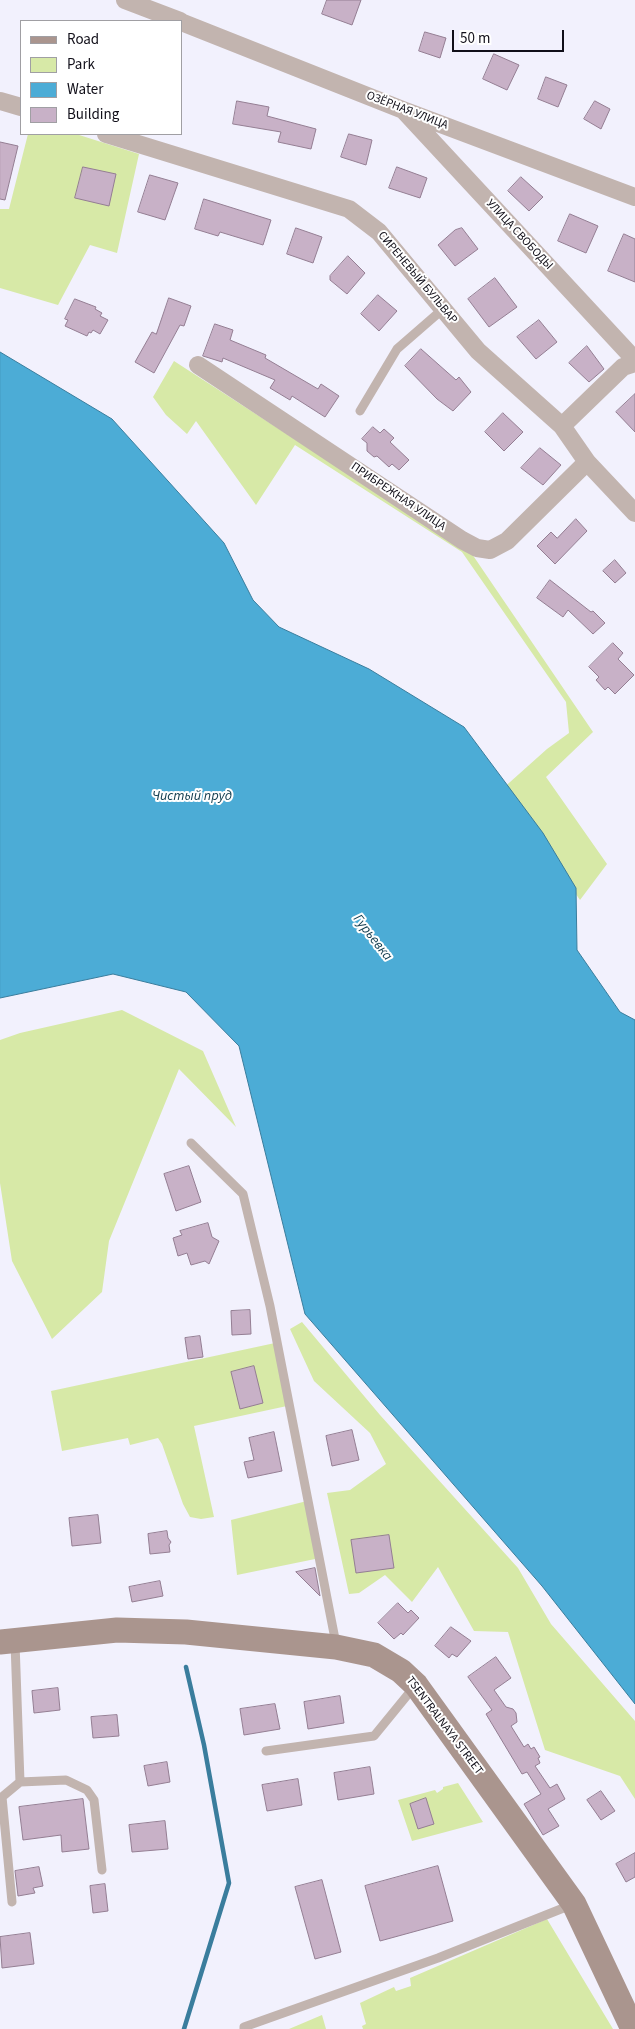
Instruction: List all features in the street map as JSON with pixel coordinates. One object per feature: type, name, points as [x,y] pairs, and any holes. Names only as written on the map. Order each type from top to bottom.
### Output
[{"type":"main road","name":"TSENTRALNAYA STREET","points":[[7,1641],[117,1630],[186,1632],[336,1647],[374,1655],[401,1671],[416,1685],[574,1904],[633,2029]]},
{"type":"street","name":"ОЗЁРНАЯ УЛИЦА","points":[[124,0],[176,20]]},
{"type":"street","name":"ОЗЁРНАЯ УЛИЦА","points":[[182,22],[403,110],[635,196]]},
{"type":"street","points":[[0,101],[20,108]]},
{"type":"street","name":"УЛИЦА СВОБОДЫ","points":[[403,110],[635,362]]},
{"type":"street","name":"СИРЕНЕВЫЙ БУЛЬВАР","points":[[109,135],[349,208],[379,232],[478,351],[562,426],[587,462],[635,513]]},
{"type":"street","points":[[562,426],[623,367],[635,362]]},
{"type":"street","name":"ПРИБРЕЖНАЯ УЛИЦА","points":[[198,365],[477,548],[490,550],[507,541],[587,462]]},
{"type":"lane","points":[[360,411],[397,350],[443,308]]},
{"type":"lane","points":[[191,1143],[243,1194],[270,1306],[336,1647]]},
{"type":"lane","points":[[7,1641],[20,1782]]},
{"type":"lane","points":[[266,1751],[374,1736],[416,1685]]},
{"type":"lane","points":[[12,1902],[2,1798],[20,1782],[66,1780],[87,1790],[94,1800],[102,1870]]},
{"type":"lane","points":[[244,2029],[244,2027],[438,1958],[574,1904]]},
{"type":"green space","points":[[28,135],[79,135],[139,154],[117,253],[90,245],[58,305],[0,288],[0,209],[9,209]]},
{"type":"green space","points":[[174,361],[472,554],[593,732],[546,777],[607,864],[580,900],[535,835],[500,791],[547,749],[569,733],[566,702],[462,552],[295,445],[256,505],[196,421],[187,434],[166,415],[153,397]]},
{"type":"green space","points":[[122,1010],[203,1051],[236,1127],[179,1069],[109,1241],[102,1292],[52,1339],[12,1261],[0,1183],[0,1040],[20,1033]]},
{"type":"green space","points":[[302,1322],[380,1415],[518,1568],[551,1624],[635,1721],[635,1799],[620,1776],[545,1750],[508,1632],[474,1631],[438,1567],[412,1602],[385,1575],[359,1593],[349,1594],[327,1493],[350,1490],[386,1464],[370,1433],[314,1381],[290,1329]]},
{"type":"green space","points":[[275,1343],[287,1406],[194,1426],[214,1517],[201,1519],[190,1517],[183,1504],[162,1444],[158,1438],[130,1445],[128,1438],[62,1451],[51,1391]]},
{"type":"green space","points":[[307,1501],[320,1558],[237,1575],[231,1520]]},
{"type":"green space","points":[[458,1783],[483,1822],[412,1841],[398,1800],[435,1790],[437,1793],[443,1787]]},
{"type":"green space","points":[[547,1919],[613,2029],[363,2029],[362,2026],[366,2024],[360,2003],[394,1987],[396,1991],[411,1986],[410,1978]]},
{"type":"green space","points":[[322,2015],[326,2029],[289,2029]]},
{"type":"water","name":"Чистый пруд","points":[[0,352],[112,419],[224,543],[253,600],[279,627],[369,669],[464,727],[543,833],[576,888],[577,950],[620,1012],[635,1020],[635,1704],[542,1586],[305,1314],[239,1046],[186,992],[113,974],[0,998]]},
{"type":"building","points":[[327,0],[361,0],[352,25],[322,14]]},
{"type":"building","points":[[425,32],[446,38],[440,58],[419,51]]},
{"type":"building","points":[[494,54],[519,65],[507,90],[483,79]]},
{"type":"building","points":[[546,77],[567,85],[558,107],[538,99]]},
{"type":"building","points":[[237,101],[269,107],[267,116],[316,129],[311,149],[278,142],[281,132],[233,124]]},
{"type":"building","points":[[595,101],[610,109],[601,129],[584,119]]},
{"type":"building","points":[[349,134],[372,140],[366,165],[341,157]]},
{"type":"building","points":[[0,142],[18,146],[5,200],[0,199]]},
{"type":"building","points":[[83,167],[116,174],[109,206],[75,198]]},
{"type":"building","points":[[397,167],[427,178],[420,198],[389,188]]},
{"type":"building","points":[[150,175],[178,183],[165,220],[138,212]]},
{"type":"building","points":[[521,177],[543,197],[529,211],[508,191]]},
{"type":"building","points":[[204,199],[271,220],[263,245],[220,232],[218,236],[195,229]]},
{"type":"building","points":[[570,214],[598,226],[586,253],[558,241]]},
{"type":"building","points":[[296,228],[322,237],[313,263],[287,254]]},
{"type":"building","points":[[462,228],[478,249],[455,266],[438,245],[455,230]]},
{"type":"building","points":[[624,234],[635,239],[635,282],[608,271]]},
{"type":"building","points":[[348,256],[365,273],[347,294],[330,280],[330,276]]},
{"type":"building","points":[[495,278],[517,307],[489,327],[468,299]]},
{"type":"building","points":[[378,295],[397,311],[379,331],[361,314]]},
{"type":"building","points":[[169,298],[191,306],[184,326],[180,325],[154,373],[135,362],[152,332],[156,334]]},
{"type":"building","points":[[75,299],[96,307],[95,309],[102,313],[100,316],[108,320],[100,334],[93,330],[87,336],[65,326],[68,320],[65,319]]},
{"type":"building","points":[[539,320],[557,342],[536,359],[517,337]]},
{"type":"building","points":[[215,324],[233,330],[230,340],[266,355],[265,358],[318,389],[321,384],[339,396],[325,417],[292,396],[290,400],[270,388],[275,380],[223,358],[222,362],[203,356]]},
{"type":"building","points":[[587,346],[604,369],[589,382],[569,363]]},
{"type":"building","points":[[421,349],[456,380],[459,377],[471,392],[453,411],[437,399],[405,366]]},
{"type":"building","points":[[635,394],[635,432],[616,412]]},
{"type":"building","points":[[503,413],[523,432],[504,451],[485,432]]},
{"type":"building","points":[[373,427],[380,433],[384,429],[394,438],[390,442],[409,460],[399,470],[392,464],[389,467],[377,456],[374,457],[367,451],[367,443],[362,439]]},
{"type":"building","points":[[540,448],[561,465],[543,485],[521,468]]},
{"type":"building","points":[[576,519],[587,531],[555,564],[537,546],[551,532],[557,538]]},
{"type":"building","points":[[615,560],[626,573],[615,583],[603,571]]},
{"type":"building","points":[[550,580],[591,612],[593,611],[605,623],[593,634],[568,610],[563,617],[537,598]]},
{"type":"building","points":[[613,643],[623,653],[618,659],[634,675],[615,694],[608,687],[605,690],[596,680],[599,677],[589,667]]},
{"type":"building","points":[[189,1166],[201,1202],[176,1211],[164,1174]]},
{"type":"building","points":[[208,1223],[212,1237],[219,1241],[209,1264],[205,1261],[191,1265],[187,1253],[178,1256],[173,1238],[182,1235],[180,1231]]},
{"type":"building","points":[[250,1310],[251,1334],[232,1335],[231,1311]]},
{"type":"building","points":[[200,1336],[203,1357],[188,1359],[185,1338]]},
{"type":"building","points":[[254,1366],[263,1403],[240,1409],[231,1372]]},
{"type":"building","points":[[352,1430],[359,1460],[332,1466],[326,1436]]},
{"type":"building","points":[[274,1432],[282,1471],[248,1478],[244,1462],[254,1460],[249,1438]]},
{"type":"building","points":[[98,1515],[101,1543],[72,1546],[69,1518]]},
{"type":"building","points":[[167,1531],[171,1542],[169,1545],[170,1552],[150,1554],[148,1534]]},
{"type":"building","points":[[389,1535],[394,1568],[356,1573],[351,1540]]},
{"type":"building","points":[[315,1568],[320,1596],[296,1572]]},
{"type":"building","points":[[160,1581],[163,1596],[132,1602],[129,1587]]},
{"type":"building","points":[[398,1603],[408,1613],[411,1610],[419,1618],[403,1635],[401,1633],[394,1639],[378,1623]]},
{"type":"building","points":[[451,1627],[471,1641],[457,1657],[452,1654],[449,1658],[435,1646]]},
{"type":"building","points":[[496,1657],[511,1678],[494,1690],[506,1707],[513,1709],[516,1713],[517,1722],[511,1726],[524,1747],[528,1744],[531,1749],[534,1747],[540,1757],[538,1758],[540,1763],[535,1766],[550,1788],[557,1784],[565,1799],[548,1809],[559,1826],[543,1835],[524,1804],[541,1794],[527,1772],[522,1774],[486,1714],[492,1710],[468,1677]]},
{"type":"building","points":[[58,1688],[60,1710],[34,1713],[32,1691]]},
{"type":"building","points":[[340,1696],[344,1723],[308,1729],[304,1702]]},
{"type":"building","points":[[275,1704],[280,1729],[244,1735],[240,1709]]},
{"type":"building","points":[[117,1715],[119,1736],[93,1738],[91,1717]]},
{"type":"building","points":[[167,1762],[170,1782],[148,1786],[144,1766]]},
{"type":"building","points":[[370,1767],[374,1794],[338,1800],[334,1773]]},
{"type":"building","points":[[298,1779],[302,1805],[267,1811],[262,1785]]},
{"type":"building","points":[[601,1791],[615,1811],[601,1820],[587,1800]]},
{"type":"building","points":[[426,1798],[434,1824],[418,1829],[410,1804]]},
{"type":"building","points":[[83,1799],[89,1849],[62,1852],[61,1835],[23,1840],[19,1807]]},
{"type":"building","points":[[165,1821],[168,1849],[132,1852],[129,1825]]},
{"type":"building","points":[[635,1853],[635,1877],[626,1882],[616,1864]]},
{"type":"building","points":[[438,1866],[453,1921],[380,1941],[365,1886]]},
{"type":"building","points":[[39,1867],[43,1886],[33,1888],[35,1893],[18,1896],[15,1871]]},
{"type":"building","points":[[322,1880],[341,1952],[315,1959],[295,1887]]},
{"type":"building","points":[[105,1884],[108,1911],[93,1913],[90,1886]]},
{"type":"building","points":[[30,1933],[34,1964],[2,1968],[0,1937]]},
{"type":"waterway","points":[[184,2029],[229,1883],[204,1745],[186,1667]]},
{"type":"water label","name":"Гурьевка","points":[[372,938]]}]
